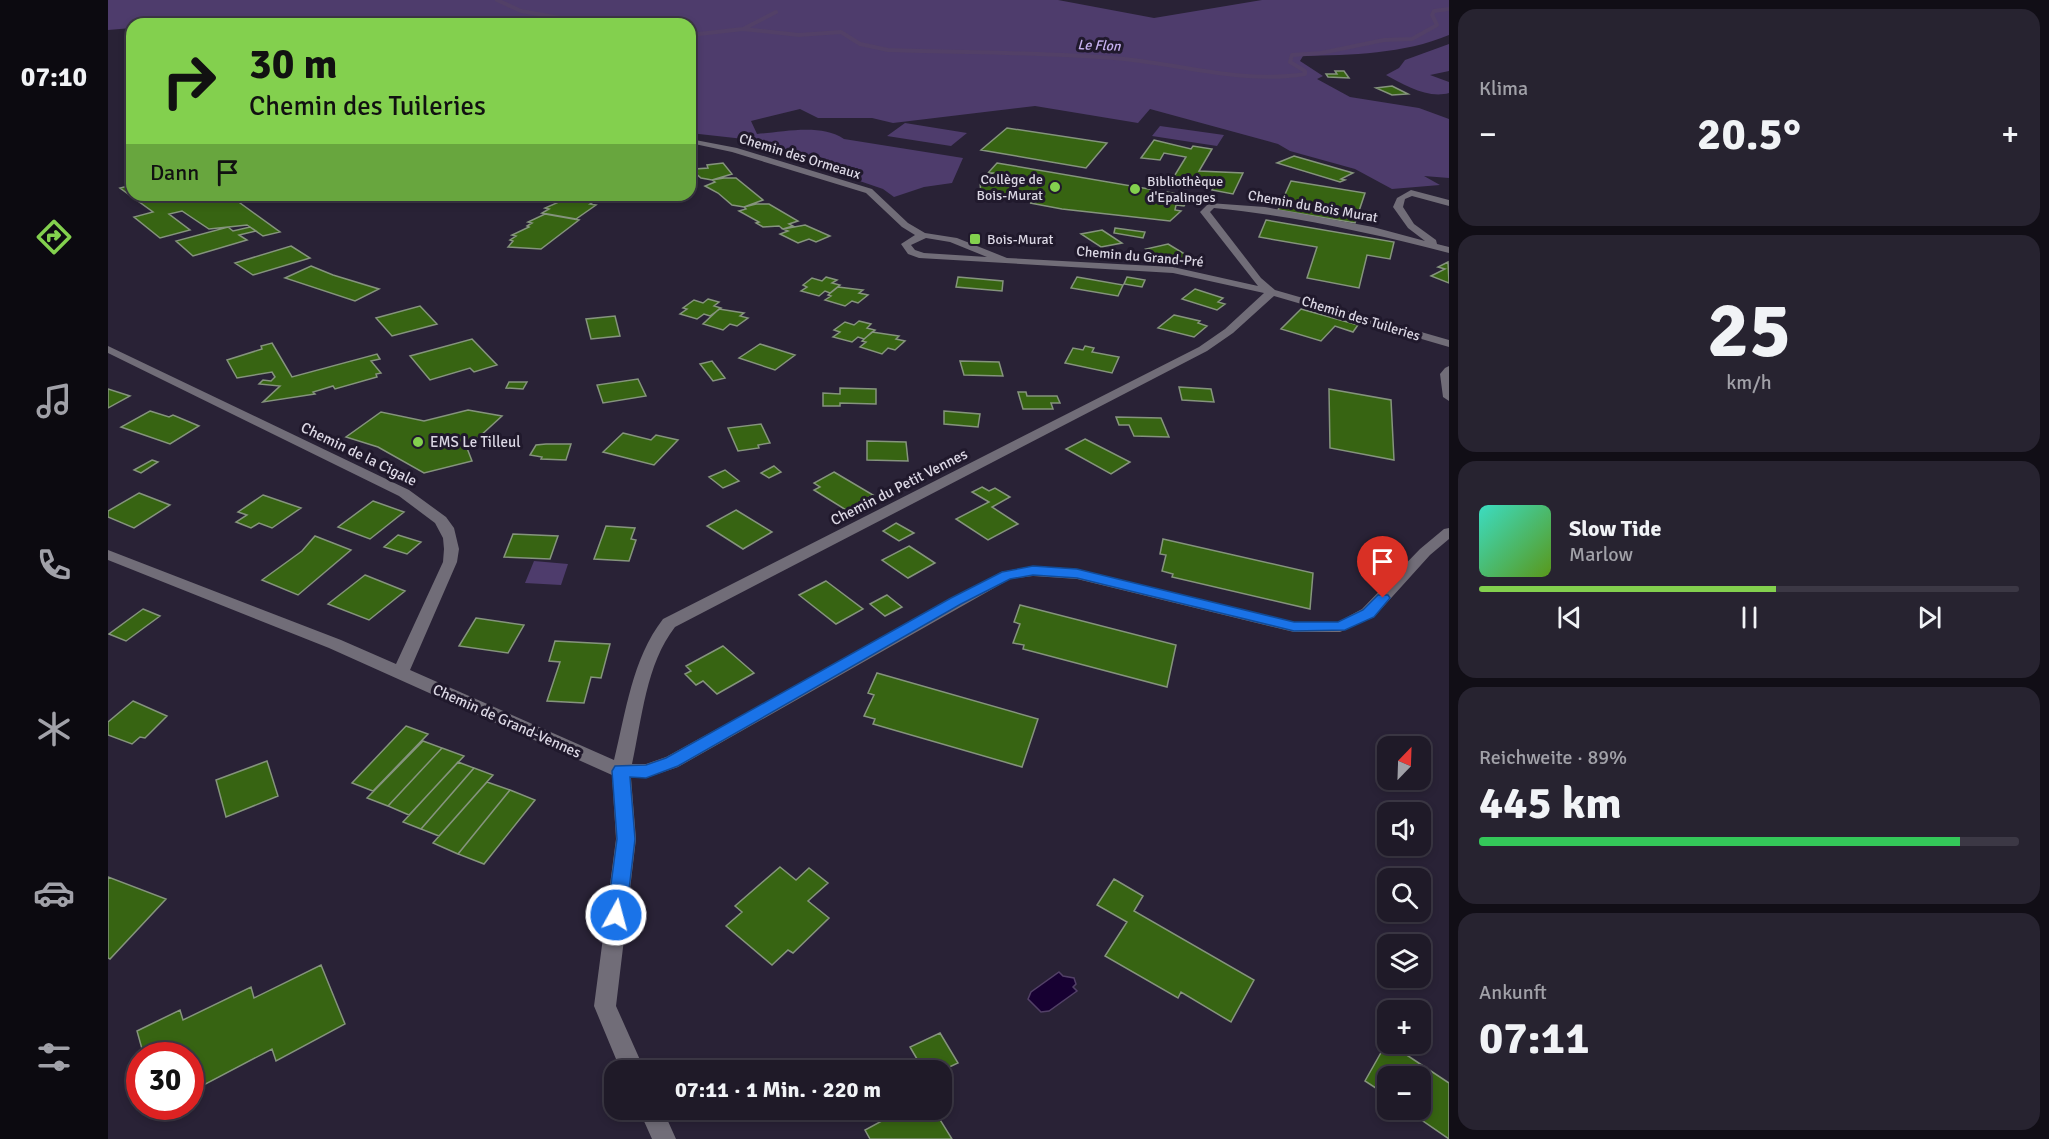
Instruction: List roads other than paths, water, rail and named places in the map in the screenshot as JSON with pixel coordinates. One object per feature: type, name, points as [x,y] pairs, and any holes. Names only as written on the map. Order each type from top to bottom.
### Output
[{"type":"street","name":"Chemin des Ormeaux","points":[[696,142],[734,150],[869,191],[905,225],[923,236]]},
{"type":"street","name":"Chemin du Bois Murat","points":[[1449,203],[1411,193],[1401,198],[1398,207],[1411,226],[1425,238],[1449,250]]},
{"type":"street","name":"Chemin du Bois Murat","points":[[1272,292],[1257,280],[1205,212],[1212,205],[1265,210],[1373,230],[1449,250]]},
{"type":"street","name":"Chemin du Grand-Pré","points":[[1004,260],[940,236],[910,239],[906,244],[911,252],[923,256],[1173,270],[1272,292]]},
{"type":"street","name":"Chemin des Tuileries","points":[[1272,292],[1449,344]]},
{"type":"street","name":"Chemin du Petit Vennes","points":[[621,771],[647,662],[656,639],[669,623],[1203,349],[1229,331],[1272,292]]},
{"type":"street","name":"Chemin de la Cigale","points":[[108,349],[404,493],[445,523],[454,544],[450,562],[400,673]]},
{"type":"street","points":[[1449,370],[1446,374],[1449,397]]},
{"type":"street","points":[[628,1060],[604,1006],[626,839],[621,771],[646,771],[672,762],[1006,575],[1033,570],[1077,574],[1294,627],[1340,627],[1368,614],[1425,552],[1449,532]]},
{"type":"street","name":"Chemin de Grand-Vennes","points":[[108,555],[336,644],[621,771]]},
{"type":"street","points":[[655,1120],[664,1139]]},
{"type":"waterway","name":"Le Flon","points":[[497,0],[521,11],[560,18]]},
{"type":"waterway","name":"Le Flon","points":[[743,29],[799,35],[841,32],[860,44],[888,50],[1124,59],[1260,77],[1305,74],[1305,71],[1290,62],[1292,55],[1321,53],[1384,40],[1412,39],[1437,25],[1432,15],[1434,11],[1449,9]]},
{"type":"waterway","points":[[743,29],[776,12]]},
{"type":"waterway","name":"Le Flon","points":[[696,34],[743,29]]},
{"type":"place","name":"Collège de Bois-Murat","points":[[1055,187]]},
{"type":"place","name":"Bibliothèque d'Epalinges","points":[[1135,189]]},
{"type":"place","name":"Bois-Murat","points":[[975,239]]},
{"type":"place","name":"EMS Le Tilleul","points":[[418,442]]}]
